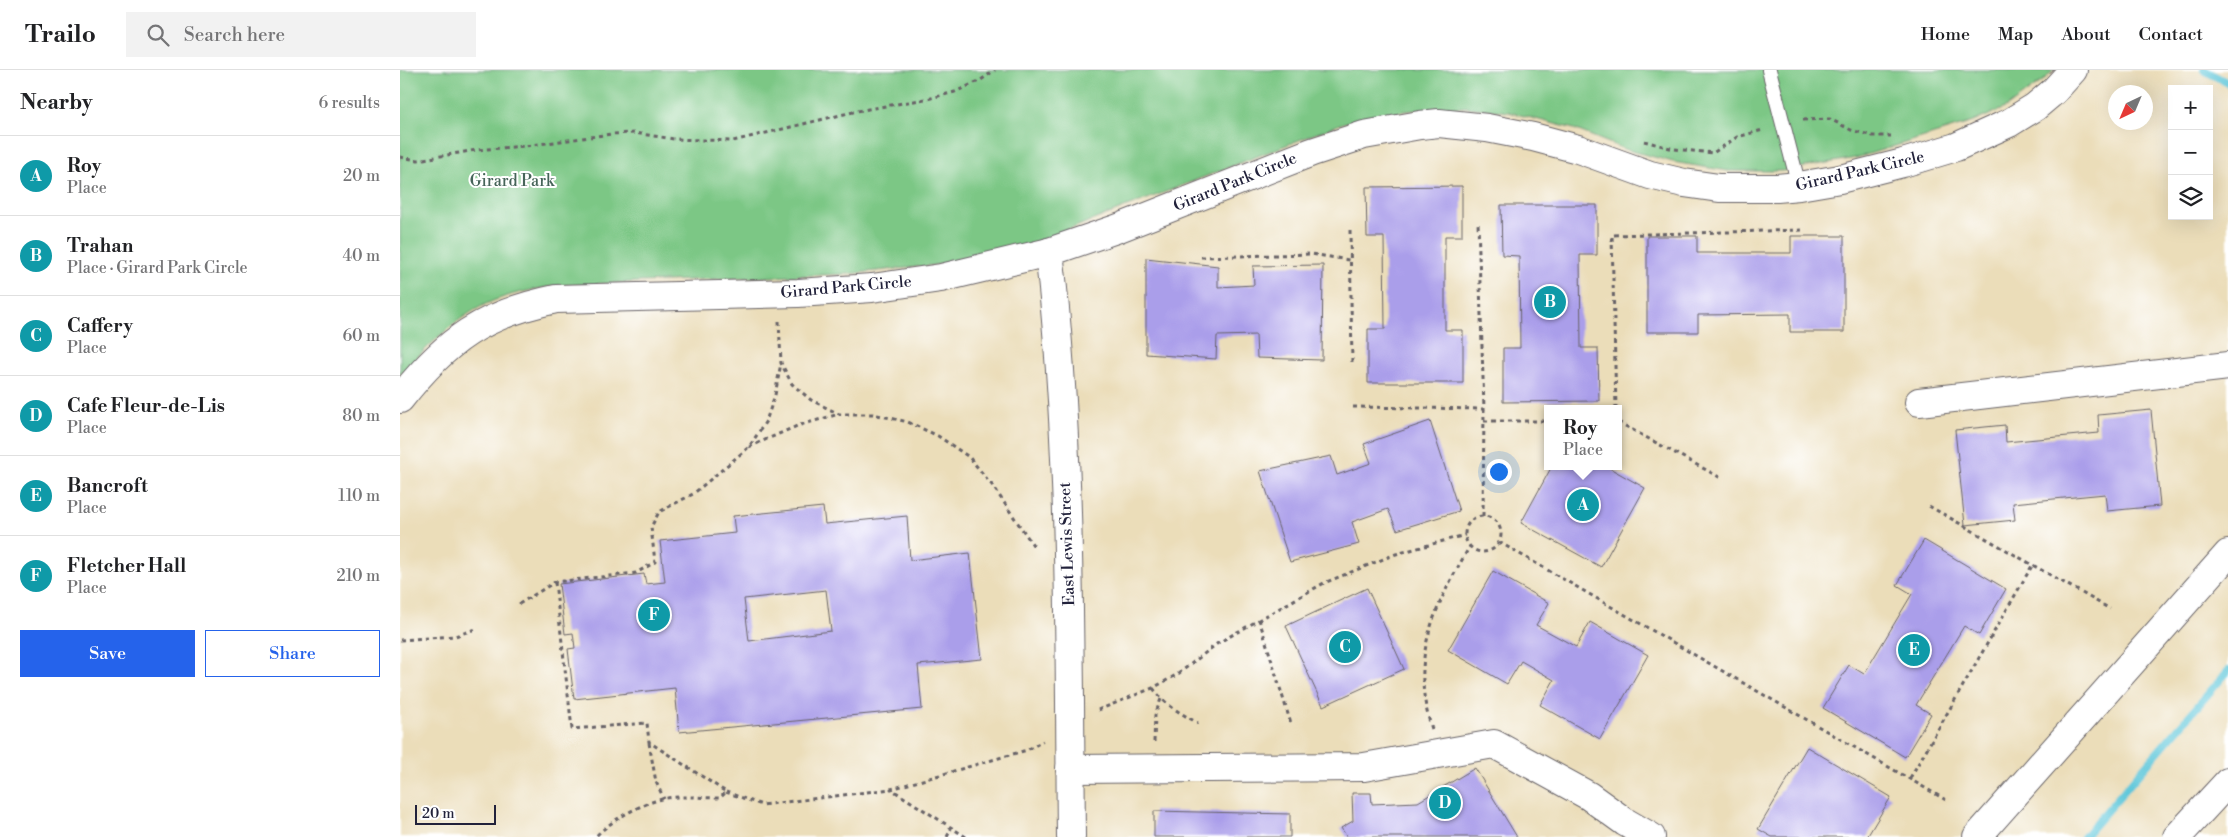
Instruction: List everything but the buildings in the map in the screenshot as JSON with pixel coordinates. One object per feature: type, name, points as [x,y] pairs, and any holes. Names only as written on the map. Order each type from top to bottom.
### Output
[{"type":"street","name":"Girard Park Circle","points":[[400,399],[429,365],[470,329],[488,319],[533,303],[556,299],[798,293],[872,288],[941,278],[1049,252],[1119,228],[1312,152],[1364,135],[1439,123],[1487,128],[1533,136],[1578,149],[1650,175],[1684,183],[1719,188],[1799,186],[1840,179],[1904,163],[1956,147],[2009,123],[2054,91],[2074,70]]},
{"type":"street","name":"East Lewis Street","points":[[1049,252],[1056,305],[1065,450],[1071,837]]},
{"type":"street","points":[[1919,402],[2228,366]]},
{"type":"street","points":[[1977,837],[2228,554]]},
{"type":"street","points":[[1070,768],[1364,767],[1494,744],[1589,796],[1625,822],[1651,837]]},
{"type":"street","points":[[2177,837],[2228,782]]},
{"type":"lane","points":[[1769,70],[1799,186]]},
{"type":"path","points":[[400,157],[418,160],[476,150],[525,146],[611,134],[733,141],[857,111],[947,94],[980,80],[995,70]]},
{"type":"path","points":[[1478,222],[1484,409],[1483,516]]},
{"type":"path","points":[[1350,230],[1352,365]]},
{"type":"path","points":[[1616,405],[1612,235],[1803,230]]},
{"type":"path","points":[[1201,257],[1311,254],[1349,260]]},
{"type":"path","points":[[749,448],[766,421],[775,395],[782,363],[779,321]]},
{"type":"path","points":[[782,363],[792,384],[811,400],[840,414]]},
{"type":"path","points":[[1353,407],[1484,409]]},
{"type":"path","points":[[519,604],[555,582],[636,573],[655,562],[651,527],[659,512],[693,494],[749,448],[797,426],[840,414],[873,414],[908,422],[938,436],[969,457],[992,485],[1035,548]]},
{"type":"path","points":[[1484,421],[1544,421]]},
{"type":"path","points":[[1622,424],[1721,478]]},
{"type":"path","points":[[1929,506],[2110,609]]},
{"type":"path","points":[[1483,516],[1494,519],[1498,523],[1501,534],[1499,542],[1493,549],[1487,552],[1481,552],[1470,546],[1465,535],[1468,524],[1477,517],[1483,516]]},
{"type":"path","points":[[649,742],[726,792],[762,805],[891,789],[1027,750],[1041,743],[1070,722],[1153,688],[1178,674],[1218,643],[1333,580],[1396,554],[1465,535]]},
{"type":"path","points":[[1499,542],[1946,800]]},
{"type":"path","points":[[1441,753],[1426,712],[1423,680],[1424,654],[1429,629],[1452,577],[1470,546]]},
{"type":"path","points":[[1910,778],[2033,564]]},
{"type":"path","points":[[555,582],[572,729],[647,723],[656,782],[664,799]]},
{"type":"path","points":[[1259,619],[1291,724]]},
{"type":"path","points":[[400,640],[455,636],[476,630]]},
{"type":"path","points":[[1153,688],[1161,699],[1179,713],[1198,723]]},
{"type":"path","points":[[1153,768],[1155,715],[1161,699]]},
{"type":"path","points":[[891,789],[966,837]]},
{"type":"path","points":[[596,837],[607,825],[645,805],[664,799],[720,798],[726,792]]},
{"type":"path","points":[[947,837],[951,829]]},
{"type":"green space","name":"Girard Park","points":[[400,70],[2054,70],[2044,80],[2007,107],[1973,122],[1856,158],[1782,171],[1728,171],[1673,162],[1624,149],[1574,129],[1509,112],[1466,107],[1405,111],[1343,123],[1029,245],[936,265],[847,274],[561,285],[514,294],[486,304],[462,318],[430,345],[400,375]]},
{"type":"waterway","points":[[2204,70],[2228,83]]},
{"type":"waterway","points":[[2084,837],[2228,671]]},
{"type":"place","name":"Trahan","points":[[1550,302]]},
{"type":"place","name":"Roy","points":[[1583,505]]},
{"type":"place","name":"Fletcher Hall","points":[[654,615]]},
{"type":"place","name":"Caffery","points":[[1345,647]]},
{"type":"place","name":"Bancroft","points":[[1914,650]]},
{"type":"place","name":"Cafe Fleur-de-Lis","points":[[1445,803]]}]
